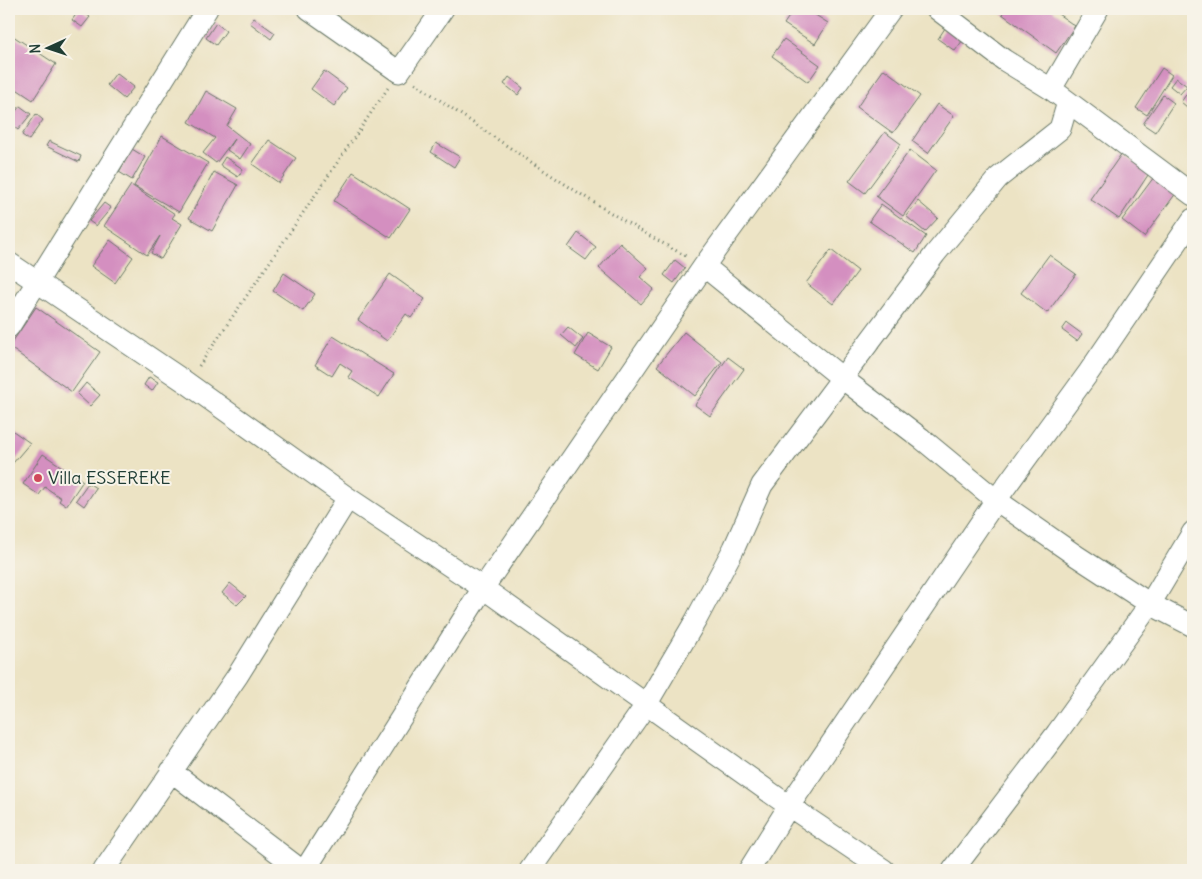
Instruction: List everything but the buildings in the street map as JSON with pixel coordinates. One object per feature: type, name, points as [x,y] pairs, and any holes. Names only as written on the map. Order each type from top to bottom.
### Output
[{"type":"street","points":[[9,327],[207,9]]},
{"type":"street","points":[[309,9],[399,72],[443,9]]},
{"type":"street","points":[[305,870],[482,588],[704,266],[891,9]]},
{"type":"street","points":[[937,9],[1004,60],[1060,95],[1193,195]]},
{"type":"street","points":[[530,870],[646,705],[696,620],[734,548],[762,485],[935,254],[998,178],[1060,130],[1060,95],[1098,9]]},
{"type":"street","points":[[749,870],[789,806],[996,500],[1089,372],[1193,219]]},
{"type":"street","points":[[9,263],[187,383],[348,498],[482,588],[789,806],[884,870]]},
{"type":"street","points":[[704,266],[996,500],[1150,604],[1193,626]]},
{"type":"street","points":[[104,870],[238,675],[348,498]]},
{"type":"street","points":[[953,870],[1058,733],[1150,604],[1193,532]]},
{"type":"street","points":[[171,771],[301,870]]},
{"type":"path","points":[[187,383],[399,72],[534,165],[632,226],[704,266]]},
{"type":"place","name":"Villa ESSEREKE","points":[[38,478]]}]
